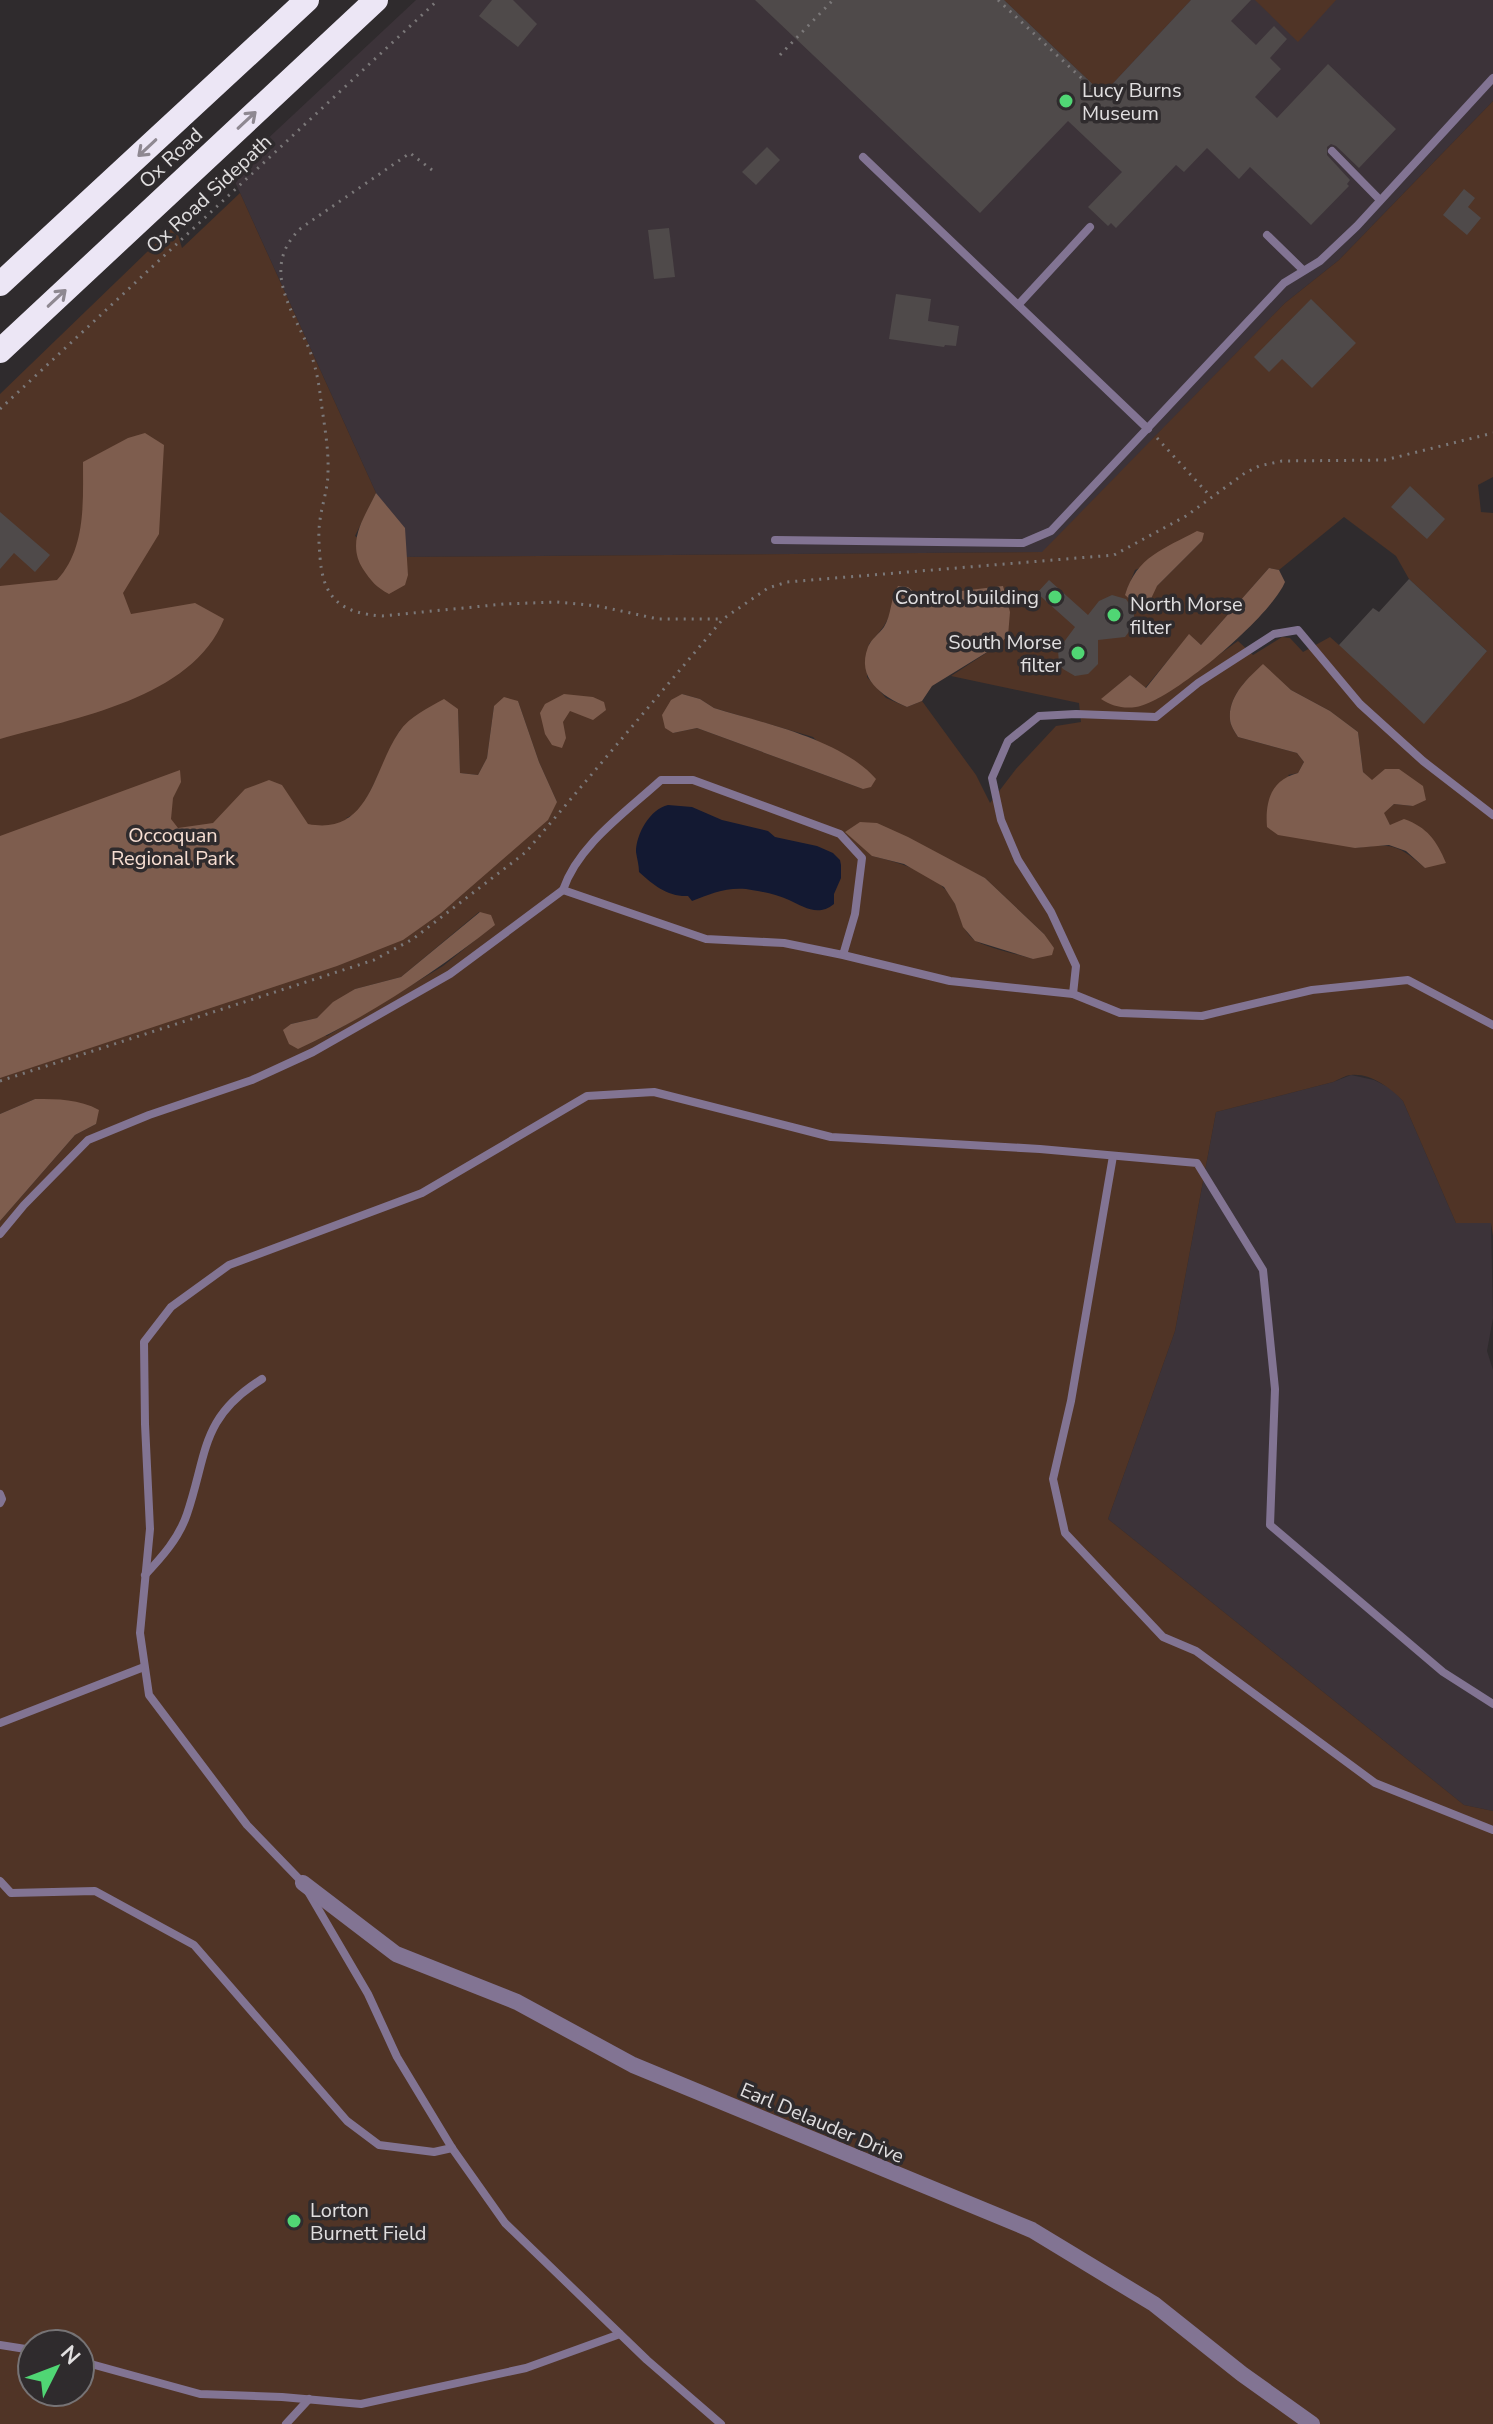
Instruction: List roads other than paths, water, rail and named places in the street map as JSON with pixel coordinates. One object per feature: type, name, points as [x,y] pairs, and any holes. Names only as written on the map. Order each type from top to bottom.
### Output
[{"type":"highway","name":"Ox Road","points":[[0,284],[307,0]]},
{"type":"highway","name":"Ox Road","points":[[0,351],[376,0]]},
{"type":"street","name":"Earl Delauder Drive","points":[[303,1883],[396,1954],[517,2002],[633,2065],[1032,2230],[1154,2304],[1242,2374],[1312,2424]]},
{"type":"lane","points":[[775,540],[1023,543],[1051,531],[1284,283],[1320,261],[1493,78]]},
{"type":"lane","points":[[1332,151],[1380,200]]},
{"type":"lane","points":[[863,157],[1148,429]]},
{"type":"lane","points":[[1019,304],[1090,227]]},
{"type":"lane","points":[[1267,235],[1303,270]]},
{"type":"lane","points":[[1073,994],[1076,966],[1051,912],[1018,860],[1001,820],[992,778],[1008,741],[1039,716],[1156,717],[1198,683],[1274,634],[1298,630],[1360,704],[1423,761],[1493,815]]},
{"type":"lane","points":[[0,1234],[88,1140],[149,1115],[252,1080],[313,1052],[450,974],[563,890],[570,869],[612,824],[661,780],[693,780],[840,834],[862,858],[855,914],[843,955]]},
{"type":"lane","points":[[563,890],[706,939],[784,943],[950,981],[1073,994],[1120,1013],[1202,1016],[1312,990],[1408,980],[1493,1025]]},
{"type":"lane","points":[[721,2424],[620,2334],[505,2223],[452,2148],[397,2057],[368,1994],[303,1883],[247,1825],[149,1695],[140,1633],[150,1529],[144,1342],[171,1307],[229,1265],[422,1193],[587,1096],[654,1092],[831,1137],[1197,1163],[1263,1270],[1275,1389],[1270,1525],[1443,1672],[1493,1704]]},
{"type":"lane","points":[[1113,1156],[1071,1401],[1053,1479],[1065,1533],[1163,1637],[1196,1651],[1375,1783],[1493,1830]]},
{"type":"lane","points":[[145,1575],[178,1535],[187,1516],[205,1448],[219,1418],[239,1393],[262,1379]]},
{"type":"lane","points":[[0,1494],[0,1503]]},
{"type":"lane","points":[[0,1723],[144,1667]]},
{"type":"lane","points":[[0,1881],[11,1893],[95,1891],[194,1945],[347,2121],[379,2145],[434,2152],[452,2148]]},
{"type":"lane","points":[[96,2365],[200,2394],[361,2404],[526,2368],[620,2334]]},
{"type":"lane","points":[[286,2424],[309,2399]]},
{"type":"water","points":[[661,807],[692,807],[722,820],[768,831],[775,837],[817,846],[833,853],[841,865],[834,904],[822,910],[811,910],[774,894],[739,889],[692,901],[688,896],[661,889],[639,872],[636,852],[645,823]]},
{"type":"place","name":"Lucy Burns Museum","points":[[1066,101]]},
{"type":"place","name":"Control building","points":[[1055,597]]},
{"type":"place","name":"North Morse filter","points":[[1114,615]]},
{"type":"place","name":"South Morse filter","points":[[1078,653]]},
{"type":"place","name":"Lorton Burnett Field","points":[[294,2221]]},
{"type":"park label","name":"Occoquan Regional Park","points":[[173,846]]}]
